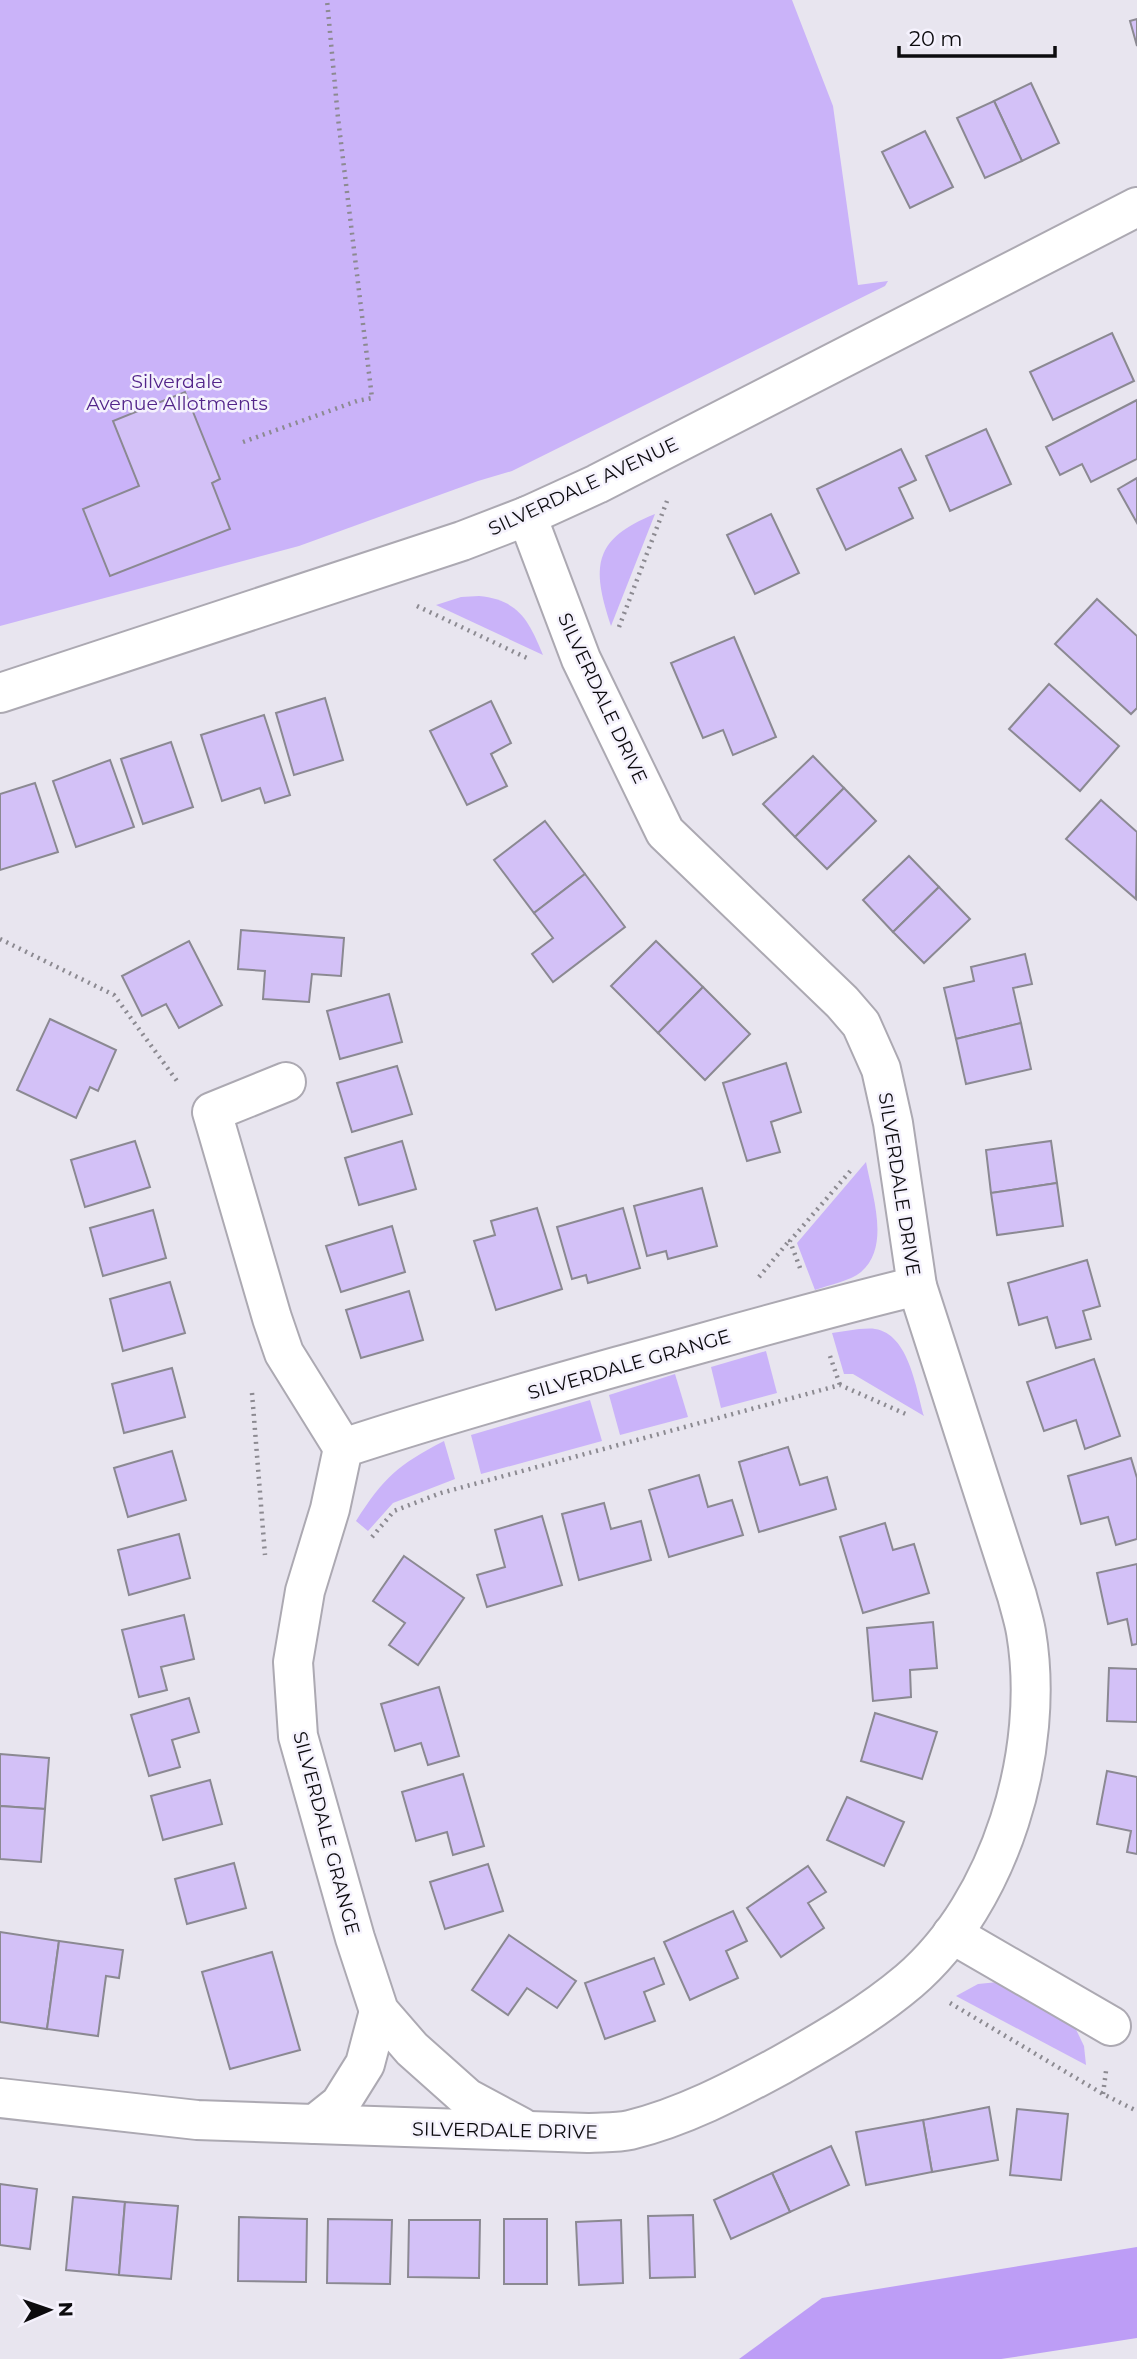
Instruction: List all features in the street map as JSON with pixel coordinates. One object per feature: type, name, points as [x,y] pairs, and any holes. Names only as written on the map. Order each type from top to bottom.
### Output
[{"type":"street","name":"SILVERDALE AVENUE","points":[[0,693],[462,541],[527,516],[597,484],[1136,211]]},
{"type":"street","name":"SILVERDALE DRIVE","points":[[0,2098],[197,2120],[587,2133],[627,2131],[680,2115],[741,2087],[828,2038],[911,1980],[953,1934],[975,1901],[1010,1821],[1022,1777],[1030,1684],[1023,1618],[917,1286],[893,1123],[881,1069],[861,1024],[842,1002],[665,832],[581,659],[527,516]]},
{"type":"street","points":[[286,1082],[212,1112],[284,1353],[343,1448]]},
{"type":"street","name":"SILVERDALE GRANGE","points":[[529,2131],[467,2098],[412,2049],[379,2011],[355,1938],[298,1736],[293,1662],[305,1591],[330,1509],[343,1448],[450,1414],[815,1311],[917,1286]]},
{"type":"street","points":[[953,1934],[1111,2026]]},
{"type":"street","points":[[315,2124],[340,2104],[365,2064],[379,2011]]},
{"type":"path","points":[[243,442],[372,398],[338,118],[327,0]]},
{"type":"path","points":[[353,576],[551,669],[612,647],[693,435]]},
{"type":"path","points":[[0,939],[114,995],[176,1081],[212,1112]]},
{"type":"path","points":[[755,1282],[893,1123]]},
{"type":"path","points":[[790,1241],[815,1311]]},
{"type":"path","points":[[313,1562],[371,1538],[394,1511],[442,1493],[840,1385],[966,1440]]},
{"type":"path","points":[[252,1388],[266,1567]]},
{"type":"path","points":[[911,1980],[1103,2094],[1137,2111]]},
{"type":"green space","name":"Silverdale Avenue Allotments","points":[[0,0],[792,0],[833,106],[858,285],[888,281],[885,286],[512,471],[299,546],[0,626]]},
{"type":"green space","points":[[655,514],[611,626],[601,587],[602,557],[619,534]]},
{"type":"green space","points":[[479,596],[504,602],[521,614],[543,655],[436,605],[461,597]]},
{"type":"green space","points":[[866,1162],[877,1220],[875,1248],[870,1261],[856,1275],[815,1290],[797,1243]]},
{"type":"green space","points":[[875,1329],[887,1333],[896,1341],[909,1364],[924,1416],[853,1374],[844,1374],[832,1333]]},
{"type":"green space","points":[[766,1351],[777,1393],[721,1408],[711,1367]]},
{"type":"green space","points":[[675,1374],[688,1417],[620,1435],[609,1395]]},
{"type":"green space","points":[[590,1400],[602,1441],[481,1474],[471,1435]]},
{"type":"green space","points":[[444,1441],[455,1479],[393,1503],[368,1531],[356,1521],[375,1493],[393,1474],[415,1457]]},
{"type":"green space","points":[[998,1982],[1071,2019],[1084,2046],[1086,2065],[956,1996],[978,1984]]},
{"type":"shaded area","points":[[1137,2247],[1137,2338],[1001,2359],[739,2359],[822,2298]]},
{"type":"building","points":[[1137,19],[1137,46],[1130,21]]},
{"type":"building","points":[[1031,83],[1059,143],[1022,161],[994,101]]},
{"type":"building","points":[[994,101],[1022,161],[985,178],[957,118]]},
{"type":"building","points":[[925,131],[953,187],[910,208],[882,152]]},
{"type":"building","points":[[1112,333],[1134,381],[1053,420],[1030,372]]},
{"type":"building","points":[[185,392],[220,479],[212,483],[230,529],[110,576],[83,509],[139,486],[113,421]]},
{"type":"building","points":[[1137,400],[1137,459],[1091,482],[1082,464],[1060,475],[1046,447]]},
{"type":"building","points":[[986,429],[1011,484],[950,511],[926,456]]},
{"type":"building","points":[[901,449],[916,480],[899,488],[913,518],[846,550],[817,489]]},
{"type":"building","points":[[1137,478],[1137,523],[1118,489]]},
{"type":"building","points":[[771,514],[799,573],[755,594],[727,535]]},
{"type":"building","points":[[1097,599],[1137,636],[1137,708],[1131,714],[1055,644]]},
{"type":"building","points":[[734,637],[776,737],[733,755],[723,730],[703,738],[671,663]]},
{"type":"building","points":[[1049,684],[1119,746],[1080,791],[1009,729]]},
{"type":"building","points":[[325,698],[343,760],[294,775],[276,713]]},
{"type":"building","points":[[491,701],[511,743],[491,754],[507,786],[467,805],[430,731]]},
{"type":"building","points":[[264,715],[290,795],[265,803],[260,788],[222,801],[201,735]]},
{"type":"building","points":[[171,742],[193,807],[143,824],[121,759]]},
{"type":"building","points":[[813,756],[844,788],[795,837],[763,804]]},
{"type":"building","points":[[110,760],[134,827],[76,847],[53,781]]},
{"type":"building","points":[[35,783],[58,852],[0,870],[0,794]]},
{"type":"building","points":[[844,788],[876,821],[827,869],[795,837]]},
{"type":"building","points":[[1101,800],[1137,832],[1136,899],[1066,839]]},
{"type":"building","points":[[545,821],[585,874],[534,913],[494,860]]},
{"type":"building","points":[[909,856],[939,887],[893,932],[863,900]]},
{"type":"building","points":[[585,874],[625,927],[553,982],[532,954],[553,938],[534,913]]},
{"type":"building","points":[[939,887],[970,919],[924,963],[893,932]]},
{"type":"building","points":[[241,930],[344,938],[341,976],[312,974],[309,1002],[263,999],[265,971],[238,969]]},
{"type":"building","points":[[189,941],[222,1005],[179,1028],[166,1004],[142,1016],[122,976]]},
{"type":"building","points":[[656,941],[703,987],[658,1033],[611,986]]},
{"type":"building","points":[[1025,954],[1032,984],[1013,988],[1021,1023],[956,1039],[944,988],[974,981],[971,967]]},
{"type":"building","points":[[703,987],[750,1034],[705,1080],[658,1033]]},
{"type":"building","points":[[389,994],[402,1042],[340,1059],[327,1011]]},
{"type":"building","points":[[50,1019],[116,1050],[98,1091],[90,1087],[76,1118],[17,1090]]},
{"type":"building","points":[[1021,1023],[1031,1069],[966,1084],[956,1039]]},
{"type":"building","points":[[786,1063],[801,1112],[771,1122],[780,1152],[747,1161],[723,1083]]},
{"type":"building","points":[[397,1066],[412,1114],[352,1132],[337,1083]]},
{"type":"building","points":[[135,1141],[150,1187],[85,1207],[71,1160]]},
{"type":"building","points":[[402,1141],[416,1189],[359,1205],[345,1158]]},
{"type":"building","points":[[1051,1141],[1057,1183],[991,1193],[986,1150]]},
{"type":"building","points":[[1057,1183],[1063,1226],[997,1235],[991,1193]]},
{"type":"building","points":[[702,1188],[717,1246],[668,1259],[666,1251],[647,1256],[634,1206]]},
{"type":"building","points":[[537,1208],[562,1289],[496,1310],[474,1241],[495,1235],[491,1221]]},
{"type":"building","points":[[623,1208],[640,1268],[588,1283],[586,1275],[572,1279],[557,1227]]},
{"type":"building","points":[[153,1210],[166,1258],[103,1276],[90,1228]]},
{"type":"building","points":[[392,1226],[405,1272],[341,1292],[326,1246]]},
{"type":"building","points":[[1087,1260],[1100,1306],[1083,1311],[1091,1339],[1056,1348],[1047,1317],[1019,1325],[1008,1283]]},
{"type":"building","points":[[170,1282],[185,1333],[123,1351],[110,1299]]},
{"type":"building","points":[[409,1291],[423,1340],[361,1358],[346,1310]]},
{"type":"building","points":[[1094,1359],[1120,1436],[1085,1449],[1076,1420],[1044,1431],[1027,1382]]},
{"type":"building","points":[[172,1368],[185,1417],[124,1433],[112,1384]]},
{"type":"building","points":[[788,1447],[800,1485],[827,1477],[836,1509],[759,1532],[739,1462]]},
{"type":"building","points":[[172,1451],[186,1500],[128,1517],[114,1468]]},
{"type":"building","points":[[1131,1458],[1137,1478],[1137,1539],[1116,1545],[1108,1517],[1081,1524],[1068,1476]]},
{"type":"building","points":[[699,1475],[708,1507],[732,1500],[743,1535],[669,1557],[649,1490]]},
{"type":"building","points":[[604,1503],[611,1529],[641,1521],[651,1560],[579,1580],[562,1514]]},
{"type":"building","points":[[542,1516],[562,1585],[487,1607],[477,1575],[505,1567],[495,1530]]},
{"type":"building","points":[[885,1523],[893,1550],[914,1544],[929,1593],[863,1613],[840,1537]]},
{"type":"building","points":[[179,1534],[190,1578],[129,1595],[118,1550]]},
{"type":"building","points":[[404,1556],[464,1598],[418,1665],[389,1645],[405,1623],[373,1601]]},
{"type":"building","points":[[1137,1564],[1137,1644],[1132,1645],[1127,1619],[1108,1624],[1097,1573]]},
{"type":"building","points":[[184,1615],[194,1659],[161,1667],[167,1690],[139,1697],[122,1630]]},
{"type":"building","points":[[933,1622],[937,1668],[910,1670],[911,1697],[873,1701],[867,1628]]},
{"type":"building","points":[[1109,1668],[1137,1669],[1137,1722],[1107,1721]]},
{"type":"building","points":[[439,1687],[459,1756],[428,1765],[421,1743],[395,1751],[381,1704]]},
{"type":"building","points":[[189,1698],[199,1732],[172,1740],[180,1767],[149,1776],[131,1715]]},
{"type":"building","points":[[875,1713],[937,1732],[922,1779],[861,1761]]},
{"type":"building","points":[[0,1754],[49,1758],[45,1809],[0,1806]]},
{"type":"building","points":[[1107,1771],[1137,1777],[1137,1854],[1127,1852],[1131,1831],[1097,1824]]},
{"type":"building","points":[[463,1774],[484,1846],[453,1855],[447,1832],[416,1841],[402,1792]]},
{"type":"building","points":[[210,1780],[222,1824],[163,1840],[151,1796]]},
{"type":"building","points":[[847,1797],[904,1822],[884,1866],[827,1840]]},
{"type":"building","points":[[0,1806],[45,1809],[41,1862],[0,1859]]},
{"type":"building","points":[[234,1863],[246,1908],[187,1924],[175,1879]]},
{"type":"building","points":[[488,1864],[503,1911],[445,1929],[430,1882]]},
{"type":"building","points":[[808,1866],[826,1892],[808,1903],[824,1928],[781,1957],[747,1908]]},
{"type":"building","points":[[733,1911],[747,1941],[726,1951],[738,1978],[690,2000],[664,1942]]},
{"type":"building","points":[[0,1932],[59,1941],[47,2029],[0,2022]]},
{"type":"building","points":[[509,1935],[576,1981],[557,2008],[527,1988],[508,2015],[472,1990]]},
{"type":"building","points":[[59,1941],[123,1950],[119,1978],[106,1976],[98,2036],[47,2029]]},
{"type":"building","points":[[272,1952],[300,2050],[230,2069],[202,1972]]},
{"type":"building","points":[[654,1958],[664,1984],[644,1992],[655,2021],[605,2039],[585,1983]]},
{"type":"building","points":[[989,2107],[998,2160],[932,2172],[923,2120]]},
{"type":"building","points":[[1017,2109],[1068,2114],[1061,2180],[1010,2175]]},
{"type":"building","points":[[923,2120],[932,2172],[866,2185],[856,2132]]},
{"type":"building","points":[[831,2146],[849,2185],[790,2212],[772,2173]]},
{"type":"building","points":[[772,2173],[790,2212],[731,2239],[714,2200]]},
{"type":"building","points":[[0,2184],[37,2189],[30,2249],[0,2245]]},
{"type":"building","points":[[73,2197],[125,2202],[119,2275],[66,2270]]},
{"type":"building","points":[[125,2202],[178,2206],[171,2279],[119,2275]]},
{"type":"building","points":[[693,2215],[695,2277],[650,2278],[648,2216]]},
{"type":"building","points":[[239,2217],[307,2219],[306,2282],[238,2281]]},
{"type":"building","points":[[328,2219],[392,2220],[390,2284],[327,2283]]},
{"type":"building","points":[[504,2219],[547,2219],[547,2284],[504,2284]]},
{"type":"building","points":[[409,2220],[480,2220],[479,2278],[408,2277]]},
{"type":"building","points":[[621,2220],[623,2283],[579,2285],[576,2222]]}]
